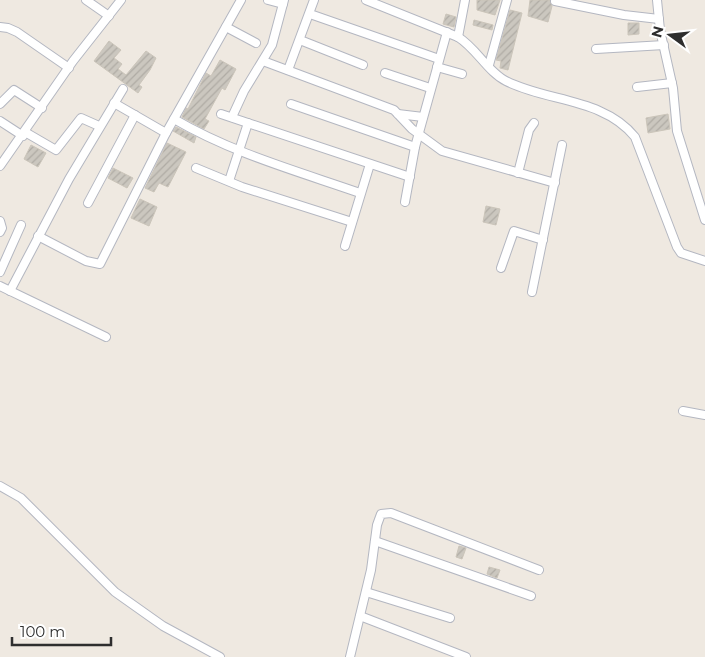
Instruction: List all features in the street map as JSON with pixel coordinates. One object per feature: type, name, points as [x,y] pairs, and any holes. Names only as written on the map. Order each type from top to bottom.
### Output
[{"type":"street","points":[[86,0],[109,16]]},
{"type":"street","points":[[0,166],[69,68],[121,0]]},
{"type":"street","points":[[38,236],[86,261],[100,264],[166,133],[241,0]]},
{"type":"street","points":[[232,118],[244,91],[274,38],[284,2],[268,0]]},
{"type":"street","points":[[288,70],[314,0]]},
{"type":"street","points":[[366,0],[447,32],[467,42],[497,75],[512,84],[609,115],[626,126],[635,136],[676,247],[680,253],[705,261]]},
{"type":"street","points":[[458,37],[465,0]]},
{"type":"street","points":[[489,65],[507,0]]},
{"type":"street","points":[[658,0],[659,19],[672,83],[677,131],[705,220]]},
{"type":"street","points":[[555,1],[624,15],[659,19]]},
{"type":"street","points":[[310,14],[439,59]]},
{"type":"street","points":[[226,27],[256,43]]},
{"type":"street","points":[[0,28],[8,28],[17,32],[69,68]]},
{"type":"street","points":[[405,202],[415,147],[447,32]]},
{"type":"street","points":[[300,40],[363,65]]},
{"type":"street","points":[[596,49],[664,45]]},
{"type":"street","points":[[263,60],[389,108],[442,151],[555,183]]},
{"type":"street","points":[[437,67],[462,74]]},
{"type":"street","points":[[385,73],[430,88]]},
{"type":"street","points":[[637,87],[672,83]]},
{"type":"street","points":[[10,292],[38,236],[99,126],[124,89]]},
{"type":"street","points":[[0,104],[14,90],[42,108]]},
{"type":"street","points":[[114,103],[166,133]]},
{"type":"street","points":[[291,104],[415,147]]},
{"type":"street","points":[[221,114],[410,177]]},
{"type":"street","points":[[398,114],[423,117]]},
{"type":"street","points":[[88,203],[136,115]]},
{"type":"street","points":[[0,121],[56,150],[81,118],[99,126]]},
{"type":"street","points":[[174,119],[205,137],[237,150],[360,193]]},
{"type":"street","points":[[228,181],[237,150],[248,123]]},
{"type":"street","points":[[518,173],[527,137],[534,123]]},
{"type":"street","points":[[532,292],[562,145]]},
{"type":"street","points":[[346,246],[370,164]]},
{"type":"street","points":[[196,168],[228,181],[352,222]]},
{"type":"street","points":[[0,221],[2,228],[0,232]]},
{"type":"street","points":[[0,272],[21,225]]},
{"type":"street","points":[[501,268],[514,231],[543,240]]},
{"type":"street","points":[[0,286],[106,337]]},
{"type":"street","points":[[683,411],[705,415]]},
{"type":"street","points":[[0,486],[21,498],[115,592],[163,626],[220,657]]},
{"type":"street","points":[[350,657],[366,592],[378,517],[385,512],[539,570]]},
{"type":"street","points":[[375,541],[531,596]]},
{"type":"street","points":[[366,592],[450,618]]},
{"type":"street","points":[[360,616],[466,657]]},
{"type":"building","points":[[477,0],[500,0],[495,15],[477,10]]},
{"type":"building","points":[[530,0],[550,0],[552,6],[548,22],[528,16]]},
{"type":"building","points":[[510,10],[522,13],[508,70],[500,68],[501,61],[496,60]]},
{"type":"building","points":[[446,14],[456,17],[454,27],[443,24]]},
{"type":"building","points":[[474,20],[493,25],[492,30],[473,25]]},
{"type":"building","points":[[628,23],[639,23],[639,34],[628,35]]},
{"type":"building","points":[[109,41],[121,50],[114,58],[122,64],[118,69],[126,75],[146,51],[156,58],[139,85],[142,87],[138,93],[94,61]]},
{"type":"building","points":[[220,60],[236,69],[225,90],[222,88],[205,119],[209,121],[204,129],[182,117],[206,73],[211,76]]},
{"type":"building","points":[[668,114],[670,129],[648,133],[646,118]]},
{"type":"building","points":[[176,127],[196,137],[194,143],[173,131]]},
{"type":"building","points":[[167,143],[186,152],[168,187],[159,183],[154,192],[145,188]]},
{"type":"building","points":[[31,145],[46,153],[38,167],[24,159]]},
{"type":"building","points":[[113,168],[133,178],[127,188],[108,178]]},
{"type":"building","points":[[140,199],[157,207],[149,226],[131,218]]},
{"type":"building","points":[[486,206],[500,209],[496,225],[483,222]]},
{"type":"building","points":[[459,546],[466,548],[462,559],[456,557]]},
{"type":"building","points":[[489,567],[500,570],[497,578],[487,574]]}]
